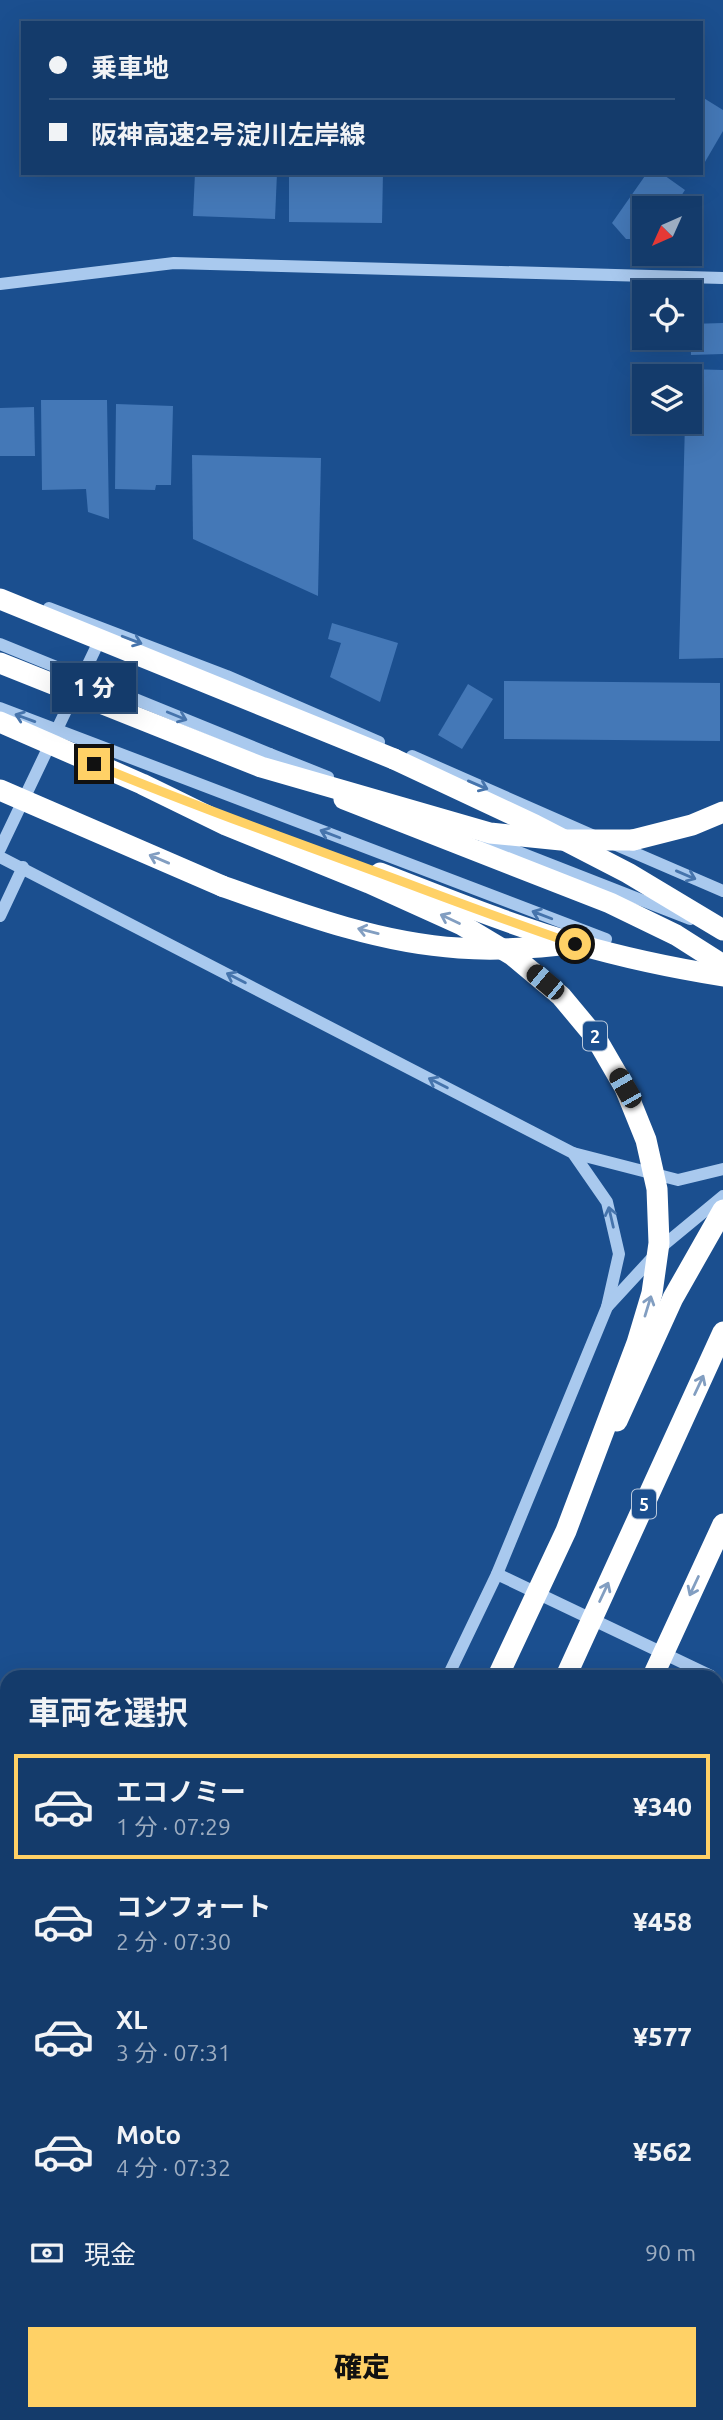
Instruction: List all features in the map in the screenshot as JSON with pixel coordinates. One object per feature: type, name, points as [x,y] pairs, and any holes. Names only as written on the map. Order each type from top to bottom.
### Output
[{"type":"highway","points":[[0,599],[405,765],[547,831],[628,873],[723,931]]},
{"type":"highway","points":[[0,663],[610,902],[676,935],[723,965]]},
{"type":"highway","name":"2","points":[[0,722],[142,784],[226,825],[369,883],[462,925],[512,955],[561,996],[596,1038],[625,1088],[646,1140],[657,1189],[659,1243],[652,1293],[637,1343],[566,1531]]},
{"type":"highway","points":[[261,767],[491,833],[561,840],[633,840],[692,825],[723,812]]},
{"type":"highway","name":"2","points":[[142,784],[501,919],[575,944],[657,965],[723,976]]},
{"type":"highway","points":[[0,790],[222,886],[308,916],[392,938],[458,948],[532,948],[606,939]]},
{"type":"highway","points":[[501,1670],[673,1298],[723,1210]]},
{"type":"highway","name":"5","points":[[569,1670],[723,1332]]},
{"type":"highway","points":[[656,1670],[723,1524]]},
{"type":"street","points":[[0,284],[174,263],[723,278]]},
{"type":"street","points":[[0,589],[227,676],[723,891]]},
{"type":"street","points":[[0,849],[104,629]]},
{"type":"street","points":[[0,644],[270,754],[723,931]]},
{"type":"street","points":[[0,708],[723,982]]},
{"type":"street","points":[[0,857],[573,1153],[678,1180],[723,1169]]},
{"type":"street","points":[[0,916],[23,867]]},
{"type":"street","points":[[451,1670],[497,1574],[607,1307],[620,1254],[607,1202],[573,1153]]},
{"type":"street","points":[[607,1307],[665,1244],[723,1196]]},
{"type":"street","points":[[497,1574],[698,1670]]},
{"type":"building","points":[[703,98],[723,110],[723,131],[703,165]]},
{"type":"building","points":[[195,175],[277,175],[275,219],[193,216]]},
{"type":"building","points":[[289,175],[383,175],[382,223],[289,222]]},
{"type":"building","points":[[646,175],[664,175],[685,190],[681,196],[632,196],[632,239],[626,239],[612,223]]},
{"type":"building","points":[[723,323],[723,354],[691,355],[691,350],[702,350],[702,324]]},
{"type":"building","points":[[702,369],[723,370],[723,658],[679,659],[685,434],[702,434]]},
{"type":"building","points":[[41,400],[107,400],[109,519],[88,512],[86,489],[42,490]]},
{"type":"building","points":[[116,404],[173,406],[171,485],[156,485],[155,490],[115,489]]},
{"type":"building","points":[[34,407],[35,456],[0,456],[0,408]]},
{"type":"building","points":[[192,455],[321,458],[318,596],[193,539]]},
{"type":"building","points":[[332,623],[398,643],[380,702],[330,677],[341,643],[328,639]]},
{"type":"building","points":[[504,681],[720,683],[720,741],[504,739]]},
{"type":"building","points":[[468,684],[493,699],[462,749],[438,735]]},
{"type":"route","points":[[94,764],[501,919],[575,944]]}]
